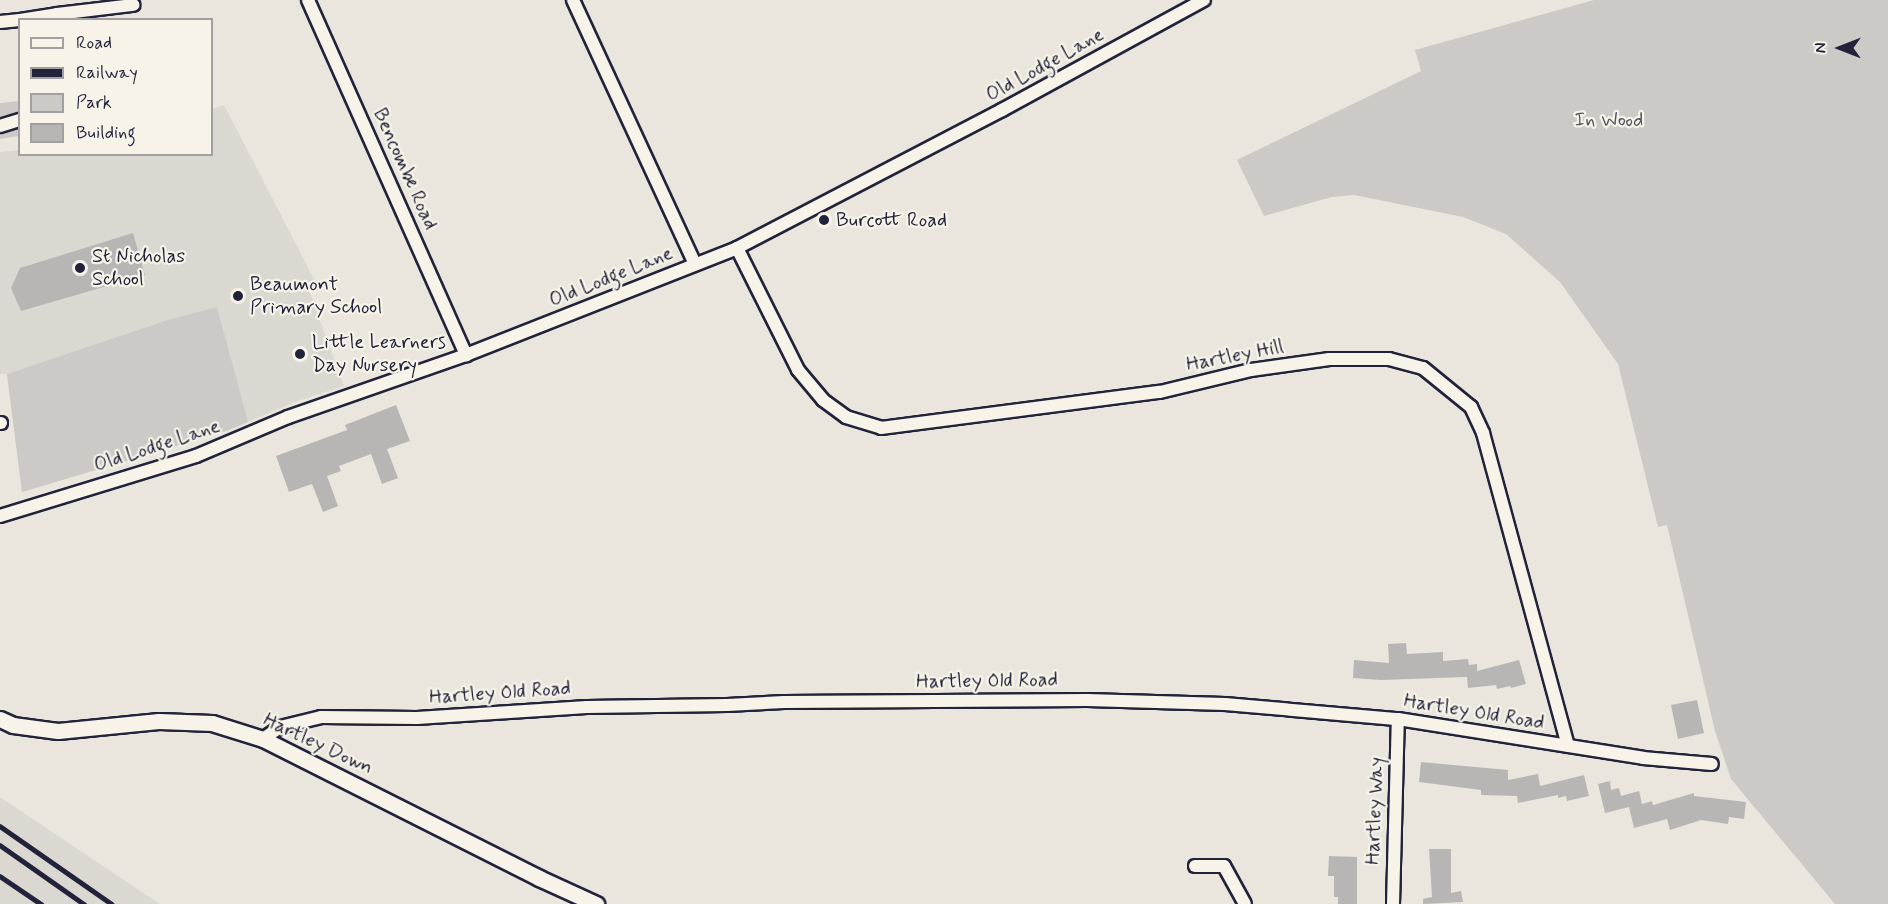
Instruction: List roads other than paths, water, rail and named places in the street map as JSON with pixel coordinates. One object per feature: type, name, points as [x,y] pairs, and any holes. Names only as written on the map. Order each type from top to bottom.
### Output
[{"type":"street","name":"Bencombe Road","points":[[308,0],[466,355]]},
{"type":"street","points":[[573,0],[695,264]]},
{"type":"street","name":"Old Lodge Lane","points":[[0,516],[196,456],[288,417],[466,355],[736,248],[1002,110],[1204,0]]},
{"type":"street","points":[[57,17],[133,5]]},
{"type":"street","points":[[0,22],[18,20]]},
{"type":"street","points":[[0,126],[18,121]]},
{"type":"street","name":"Hartley Hill","points":[[736,248],[798,370],[823,400],[846,417],[882,428],[1160,392],[1251,370],[1329,359],[1389,359],[1423,368],[1471,407],[1482,433],[1568,746]]},
{"type":"street","name":"Hartley Old Road","points":[[263,739],[280,727],[321,717],[417,718],[587,707],[1005,699],[1225,704],[1398,719],[1643,758],[1712,764]]},
{"type":"street","name":"Hartley Down","points":[[0,719],[13,725],[58,731],[159,721],[212,723],[263,739],[539,878],[596,904]]},
{"type":"street","name":"Hartley Way","points":[[1393,904],[1398,719]]},
{"type":"street","points":[[1195,866],[1224,866],[1245,904]]},
{"type":"railway","points":[[0,826],[112,904]]},
{"type":"railway","points":[[0,845],[84,904]]},
{"type":"railway","points":[[0,876],[41,904]]},
{"type":"place","name":"Burcott Road","points":[[824,220]]},
{"type":"place","name":"St Nicholas School","points":[[80,268]]},
{"type":"place","name":"Beaumont Primary School","points":[[238,296]]},
{"type":"place","name":"Little Learners Day Nursery","points":[[300,354]]},
{"type":"park label","name":"In Wood","points":[[1609,120]]}]
